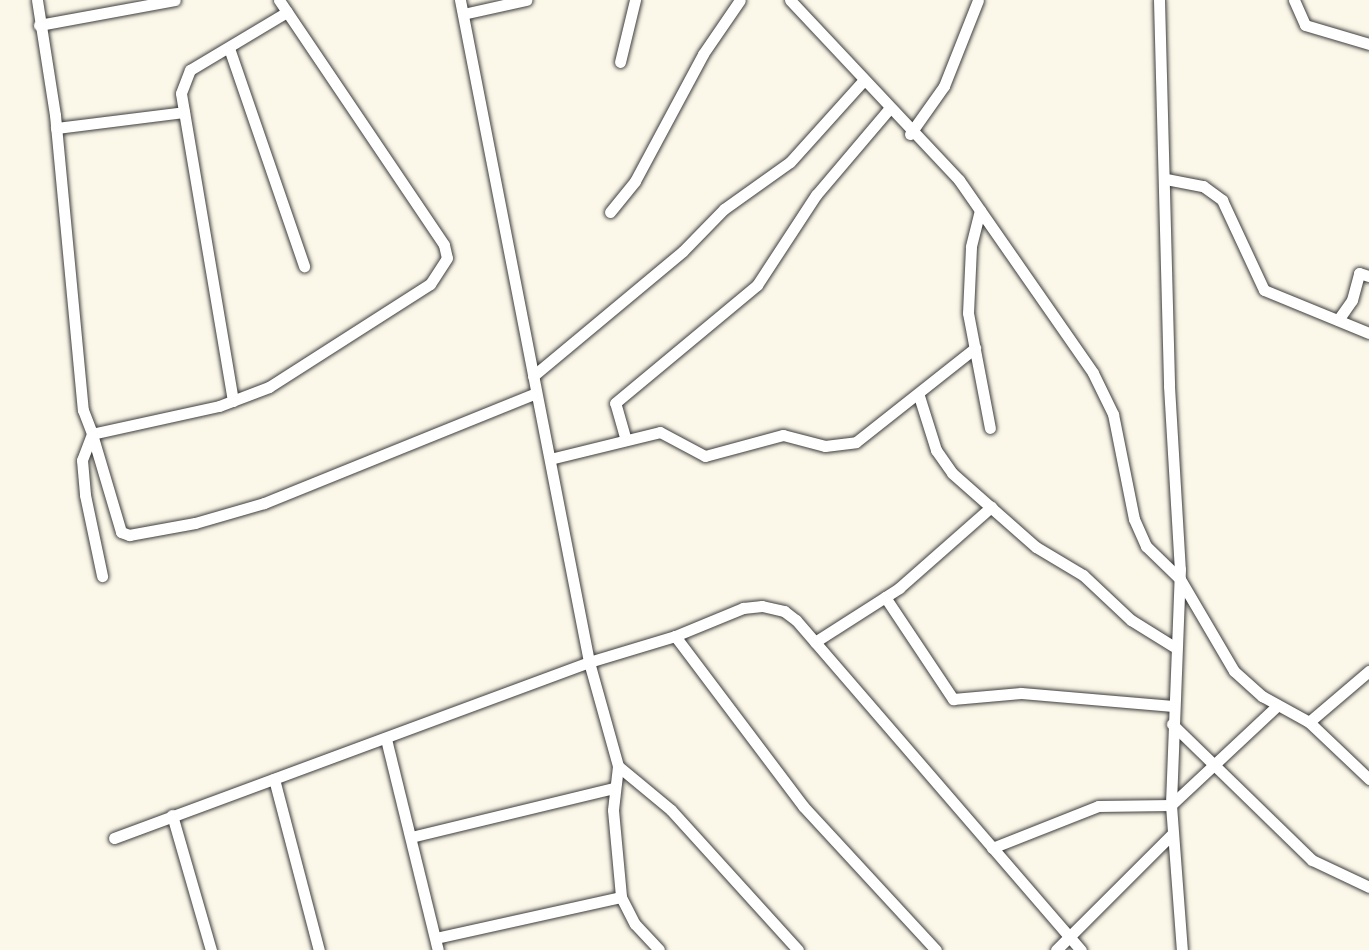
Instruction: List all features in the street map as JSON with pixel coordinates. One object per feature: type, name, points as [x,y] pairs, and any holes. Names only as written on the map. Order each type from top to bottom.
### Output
[{"type":"street","points":[[37,0],[56,128],[83,410],[112,514],[121,532],[129,535],[264,503],[536,393]]},
{"type":"street","points":[[39,25],[175,0]]},
{"type":"street","points":[[92,434],[139,427],[233,401],[269,387],[430,284],[447,258],[444,245],[279,0]]},
{"type":"street","points":[[460,0],[589,662],[618,766],[613,788],[621,897],[635,924],[659,950]]},
{"type":"street","points":[[463,14],[526,0]]},
{"type":"street","points":[[620,62],[635,0]]},
{"type":"street","points":[[610,212],[635,181],[703,54],[740,0]]},
{"type":"street","points":[[790,0],[910,134],[959,180],[1093,373],[1113,414],[1134,519],[1146,546],[1180,579],[1234,671],[1278,705],[1309,722],[1369,779]]},
{"type":"street","points":[[910,134],[944,86],[978,0]]},
{"type":"street","points":[[1159,0],[1169,386],[1180,579],[1173,646],[1171,805],[1182,950]]},
{"type":"street","points":[[1294,0],[1305,25],[1369,44]]},
{"type":"street","points":[[233,401],[181,93],[190,70],[287,12]]},
{"type":"street","points":[[229,48],[304,266]]},
{"type":"street","points":[[533,376],[683,251],[724,209],[790,162],[862,82]]},
{"type":"street","points":[[625,437],[615,403],[757,285],[816,195],[888,110]]},
{"type":"street","points":[[56,128],[184,112]]},
{"type":"street","points":[[1166,179],[1203,186],[1227,206],[1264,290],[1369,333]]},
{"type":"street","points":[[980,210],[969,286],[975,348],[990,428]]},
{"type":"street","points":[[1338,320],[1352,300],[1359,273],[1369,276]]},
{"type":"street","points":[[550,459],[625,437],[660,432],[705,456],[783,435],[839,446],[856,442],[919,396],[975,348]]},
{"type":"street","points":[[919,396],[936,450],[952,473],[1036,547],[1083,575],[1131,620],[1173,646]]},
{"type":"street","points":[[92,434],[82,460],[102,576]]},
{"type":"street","points":[[815,642],[885,597],[943,553],[991,507]]},
{"type":"street","points":[[885,597],[953,699],[1021,693],[1173,706]]},
{"type":"street","points":[[114,838],[589,662],[675,636],[743,608],[762,606],[791,615],[1081,950]]},
{"type":"street","points":[[675,636],[803,806],[936,950]]},
{"type":"street","points":[[1309,722],[1369,671]]},
{"type":"street","points":[[992,848],[1098,806],[1171,805],[1278,705]]},
{"type":"street","points":[[1172,724],[1312,860],[1369,887]]},
{"type":"street","points":[[386,739],[437,944],[621,897]]},
{"type":"street","points":[[618,766],[671,810],[798,950]]},
{"type":"street","points":[[274,779],[319,950]]},
{"type":"street","points":[[411,837],[613,788]]},
{"type":"street","points":[[172,815],[211,950]]},
{"type":"street","points":[[1056,950],[1172,834]]}]
